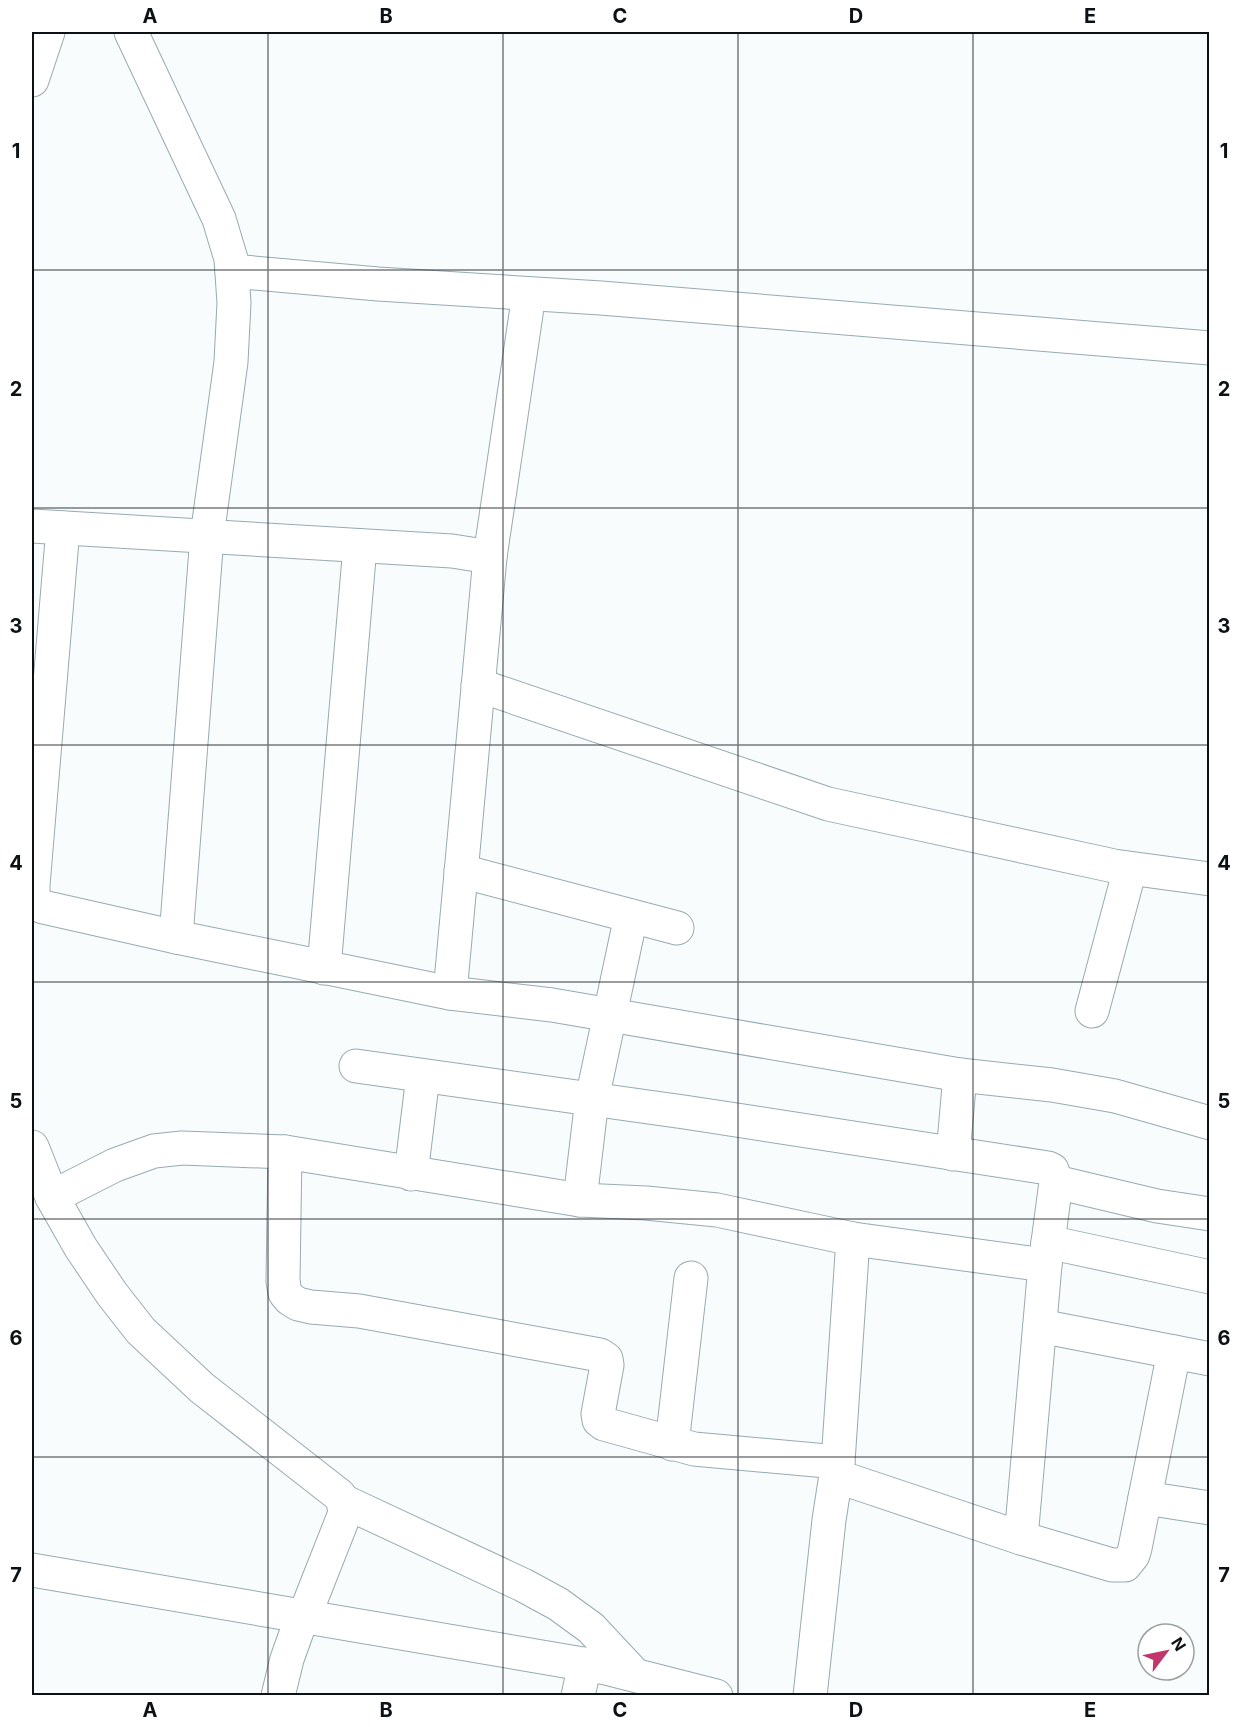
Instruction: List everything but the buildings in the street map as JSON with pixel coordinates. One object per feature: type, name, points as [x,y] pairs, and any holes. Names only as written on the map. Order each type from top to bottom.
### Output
[{"type":"street","points":[[32,80],[48,32]]},
{"type":"street","points":[[131,32],[219,219],[231,260],[234,303],[231,362],[207,536],[176,937]]},
{"type":"street","points":[[232,271],[613,299],[1209,348]]},
{"type":"street","points":[[450,993],[490,557],[529,294]]},
{"type":"street","points":[[490,557],[452,551],[47,527],[33,898],[35,902],[43,907],[176,937],[450,993],[552,1005],[960,1075],[1052,1085],[1115,1096],[1209,1123]]},
{"type":"street","points":[[324,968],[360,546]]},
{"type":"street","points":[[478,685],[828,804],[968,836],[1130,869],[1209,879]]},
{"type":"street","points":[[1092,1011],[1130,869]]},
{"type":"street","points":[[461,871],[677,928]]},
{"type":"street","points":[[580,1200],[592,1099],[631,916]]},
{"type":"street","points":[[356,1066],[1048,1168],[1054,1173],[1056,1182],[1020,1538]]},
{"type":"street","points":[[953,1154],[960,1075]]},
{"type":"street","points":[[411,1174],[423,1076]]},
{"type":"street","points":[[32,1147],[52,1197],[81,1248],[112,1294],[141,1331],[202,1388],[339,1495],[343,1501],[345,1513],[287,1659],[279,1695]]},
{"type":"street","points":[[52,1197],[115,1165],[154,1151],[182,1148],[285,1152],[580,1200],[646,1203],[717,1210],[853,1239],[1047,1254],[1209,1277]]},
{"type":"street","points":[[285,1152],[283,1281],[285,1293],[298,1304],[359,1311],[600,1355],[606,1359],[607,1365],[598,1414],[599,1420],[608,1425],[694,1449],[837,1469],[1020,1538],[1120,1566],[1125,1565],[1133,1555],[1174,1352]]},
{"type":"street","points":[[1056,1182],[1157,1206],[1209,1214]]},
{"type":"street","points":[[810,1695],[837,1469],[853,1239]]},
{"type":"street","points":[[672,1444],[691,1278]]},
{"type":"street","points":[[1040,1326],[1209,1359]]},
{"type":"street","points":[[1145,1498],[1209,1508]]},
{"type":"street","points":[[343,1501],[523,1585],[558,1604],[591,1628],[635,1675]]},
{"type":"street","points":[[32,1570],[585,1664],[716,1695]]},
{"type":"street","points":[[578,1695],[585,1664]]}]
